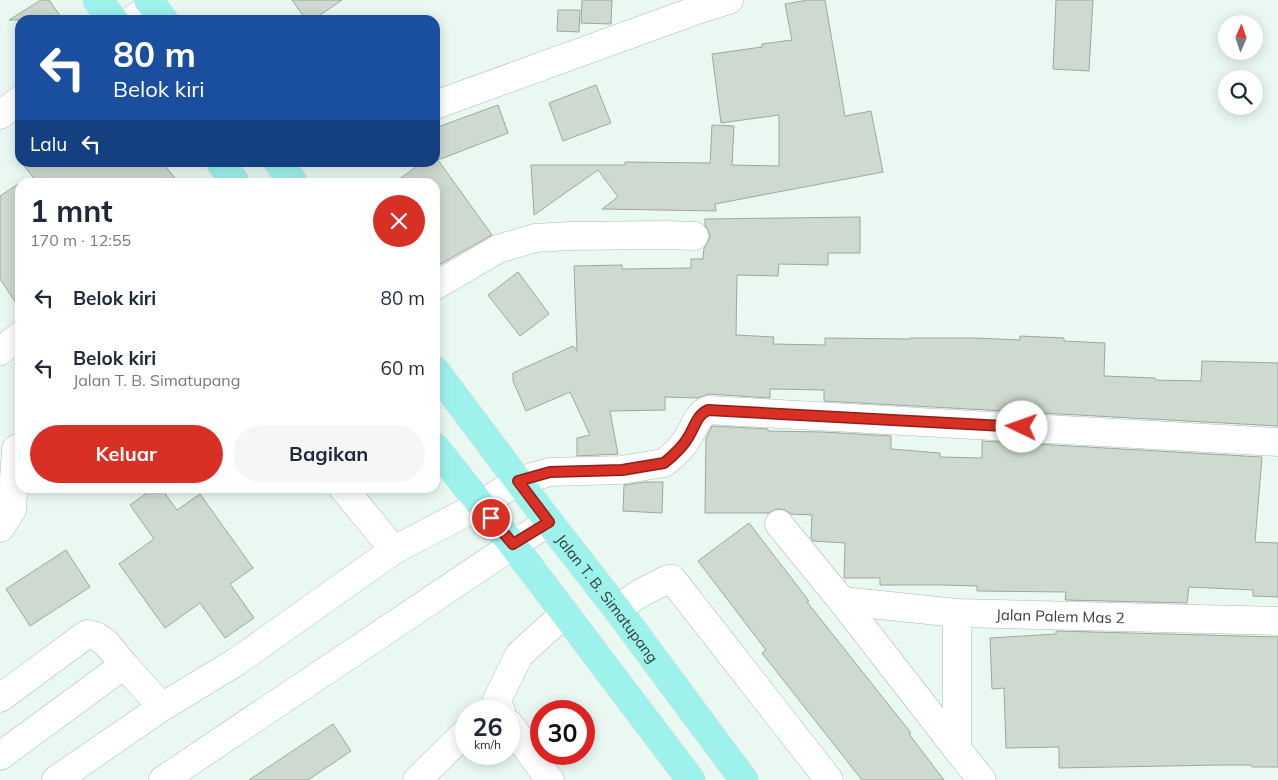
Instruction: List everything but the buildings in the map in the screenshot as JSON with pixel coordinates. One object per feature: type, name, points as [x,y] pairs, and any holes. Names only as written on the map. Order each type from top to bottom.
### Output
[{"type":"main road","points":[[97,0],[110,15]]},
{"type":"main road","name":"Jalan T. B. Simatupang","points":[[440,377],[744,780]]},
{"type":"main road","points":[[440,453],[513,544],[691,780]]},
{"type":"street","points":[[440,103],[685,14],[729,0]]},
{"type":"street","points":[[0,115],[15,104]]},
{"type":"street","points":[[440,283],[498,249],[536,238],[570,236],[694,236]]},
{"type":"street","points":[[0,351],[15,340]]},
{"type":"street","points":[[56,780],[162,707],[236,662],[394,550],[480,505],[518,481],[550,472],[622,470],[664,463],[669,460],[688,437],[698,417],[708,410],[1278,442]]},
{"type":"street","points":[[0,528],[12,510],[12,451]]},
{"type":"street","points":[[347,493],[394,550]]},
{"type":"street","points":[[163,780],[513,544],[549,522]]},
{"type":"street","points":[[779,524],[842,601],[956,750],[982,780],[991,780]]},
{"type":"street","points":[[617,610],[639,594],[668,579],[672,579],[829,780]]},
{"type":"street","name":"Jalan Palem Mas 2","points":[[842,601],[957,613],[1278,620]]},
{"type":"street","points":[[502,700],[519,655],[565,613]]},
{"type":"street","points":[[956,750],[957,613]]},
{"type":"street","points":[[0,698],[87,634],[96,636],[106,643],[124,666],[162,707]]},
{"type":"street","points":[[0,756],[124,666]]},
{"type":"street","points":[[520,741],[550,780]]},
{"type":"street","points":[[417,780],[455,743]]},
{"type":"route","points":[[491,518],[513,544],[549,522],[518,481],[550,472],[622,470],[664,463],[669,460],[688,437],[698,417],[708,410],[1022,427]]}]
